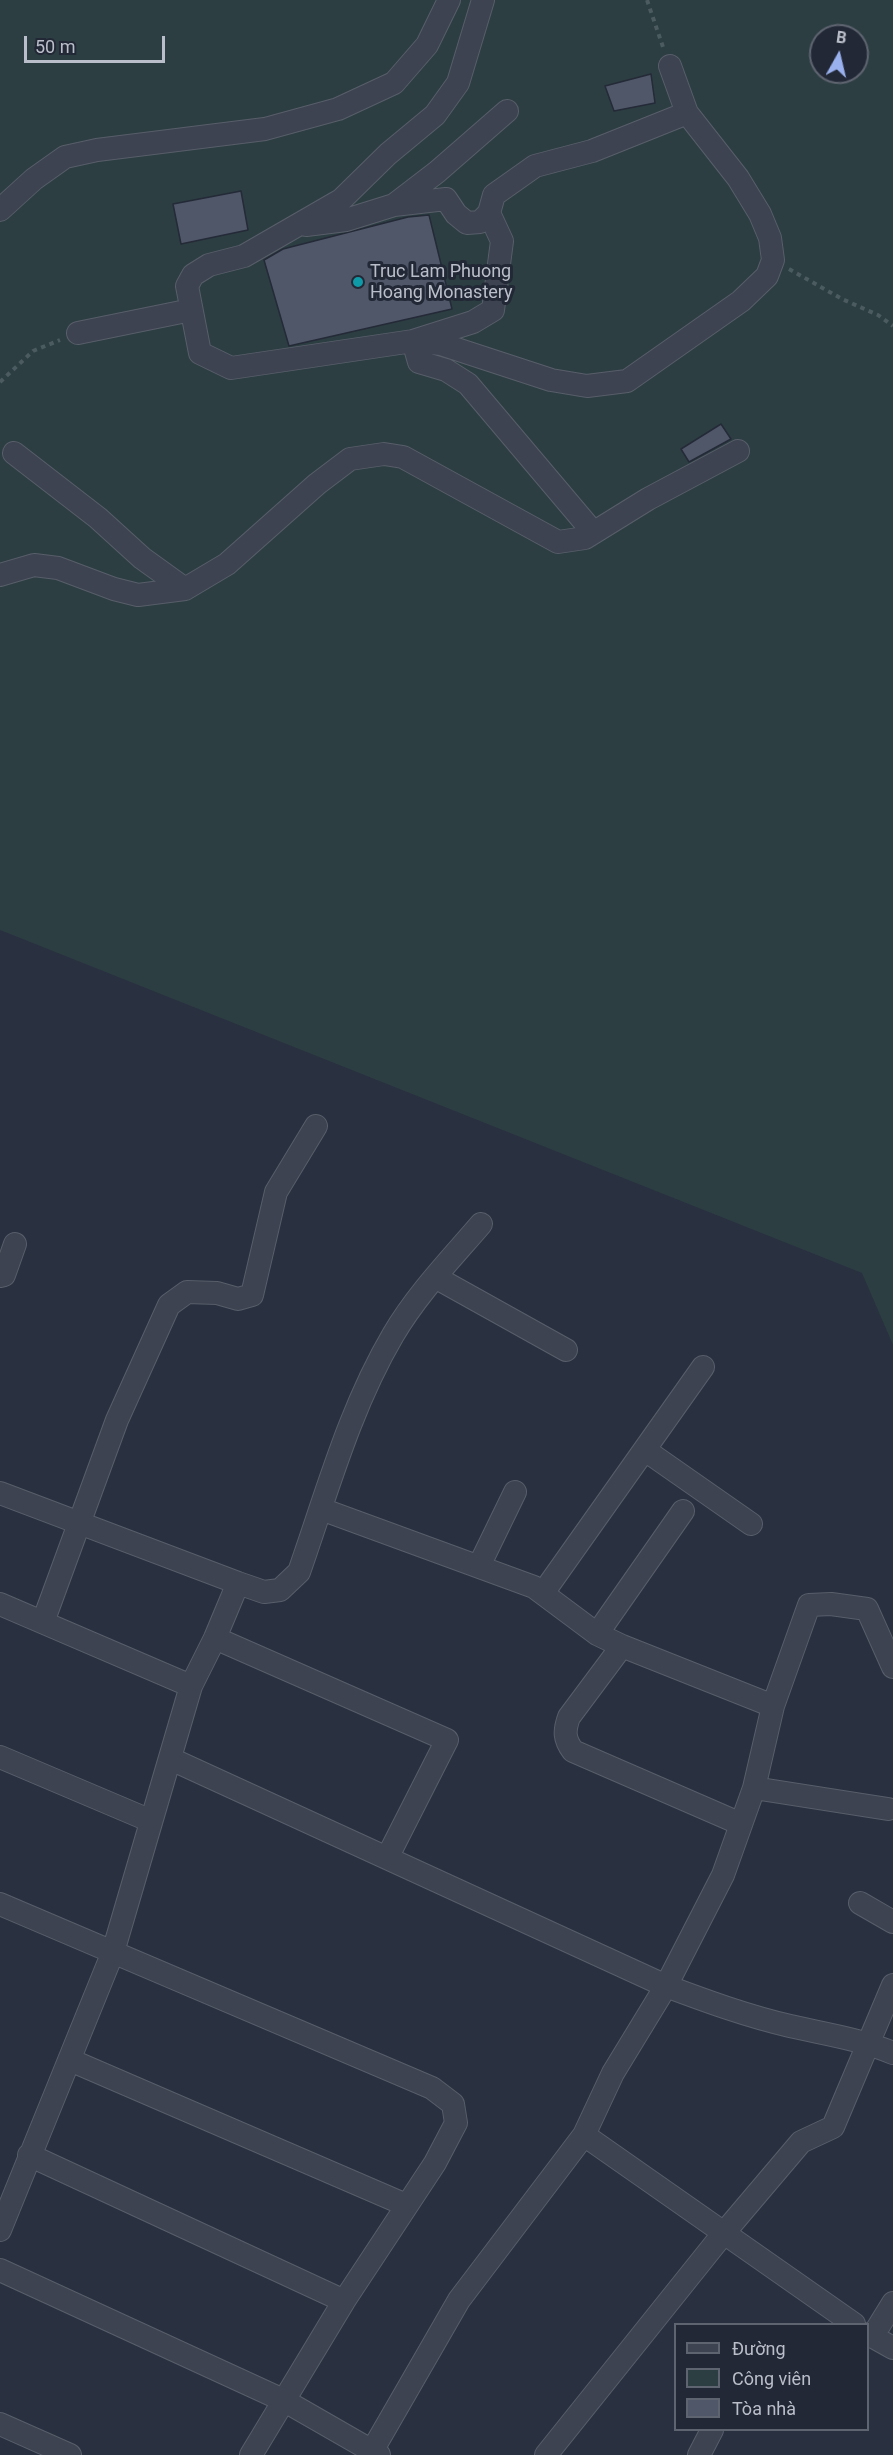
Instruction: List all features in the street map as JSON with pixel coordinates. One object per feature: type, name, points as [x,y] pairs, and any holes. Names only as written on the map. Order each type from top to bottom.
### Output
[{"type":"street","points":[[0,210],[34,179],[66,157],[98,150],[265,129],[338,109],[393,83],[427,45],[449,0]]},
{"type":"street","points":[[483,0],[458,83],[435,115],[388,154],[341,200],[244,256],[209,265],[193,275],[187,286],[200,353],[231,368],[413,341],[473,321],[494,309],[502,241],[489,213]]},
{"type":"street","points":[[413,341],[441,344],[551,380],[587,386],[627,381],[741,301],[767,276],[773,260],[770,238],[760,214],[738,178],[687,113],[670,66]]},
{"type":"street","points":[[394,205],[437,172],[507,111]]},
{"type":"street","points":[[297,226],[346,220],[394,205],[446,199],[456,214],[467,223],[480,222],[489,213],[494,195],[535,166],[592,151],[687,113]]},
{"type":"street","points":[[78,333],[191,310]]},
{"type":"street","points":[[413,341],[419,362],[446,370],[468,384],[593,532]]},
{"type":"street","points":[[0,575],[34,565],[58,568],[114,589],[138,595],[185,590],[227,564],[317,484],[350,459],[384,454],[403,457],[558,542],[585,538],[648,499],[738,451]]},
{"type":"street","points":[[14,453],[98,518],[142,558],[185,590]]},
{"type":"street","points":[[43,1622],[117,1420],[169,1305],[187,1292],[217,1293],[238,1299],[252,1295],[276,1192],[315,1126]]},
{"type":"street","points":[[0,1493],[238,1583],[264,1592],[280,1590],[299,1572],[360,1400],[393,1334],[435,1277],[481,1224]]},
{"type":"street","points":[[0,1276],[4,1275],[15,1244]]},
{"type":"street","points":[[435,1277],[566,1350]]},
{"type":"street","points":[[543,1593],[703,1367]]},
{"type":"street","points":[[645,1450],[752,1524]]},
{"type":"street","points":[[479,1566],[515,1492]]},
{"type":"street","points":[[321,1509],[534,1587],[597,1634],[774,1706]]},
{"type":"street","points":[[597,1634],[683,1511]]},
{"type":"street","points":[[0,2230],[113,1952],[191,1686],[215,1638],[238,1583]]},
{"type":"street","points":[[0,1604],[191,1686]]},
{"type":"street","points":[[0,2270],[285,2401],[376,2453],[459,2300],[584,2135],[613,2073],[666,1986],[723,1875],[754,1788],[774,1706],[809,1605],[831,1604],[867,1609],[893,1667]]},
{"type":"street","points":[[215,1638],[447,1740],[387,1858]]},
{"type":"street","points":[[622,1646],[569,1717],[564,1730],[565,1741],[573,1750],[741,1824]]},
{"type":"street","points":[[0,1757],[151,1821]]},
{"type":"street","points":[[171,1759],[666,1986],[723,2007],[788,2025],[868,2042],[893,2053]]},
{"type":"street","points":[[754,1788],[888,1809]]},
{"type":"street","points":[[860,1903],[893,1922]]},
{"type":"street","points":[[0,1904],[432,2088],[453,2104],[456,2123],[435,2163],[344,2301],[251,2455]]},
{"type":"street","points":[[546,2455],[723,2234],[801,2142],[833,2127],[893,1984]]},
{"type":"street","points":[[69,2060],[406,2205]]},
{"type":"street","points":[[584,2135],[852,2323]]},
{"type":"street","points":[[29,2155],[344,2301]]},
{"type":"street","points":[[869,2328],[893,2303]]},
{"type":"street","points":[[869,2334],[893,2348]]},
{"type":"street","points":[[0,2424],[70,2455]]},
{"type":"street","points":[[699,2455],[711,2431]]},
{"type":"path","points":[[646,0],[670,66]]},
{"type":"path","points":[[773,260],[842,299],[878,315],[893,326]]},
{"type":"path","points":[[0,382],[33,351],[78,333]]},
{"type":"green space","points":[[0,0],[893,0],[893,1345],[862,1273],[0,930]]},
{"type":"building","points":[[651,74],[655,103],[614,111],[605,86]]},
{"type":"building","points":[[241,191],[248,230],[181,244],[173,204]]},
{"type":"building","name":"Truc Lam Phuong Hoang Monastery","points":[[429,215],[452,309],[289,346],[264,260],[283,249],[408,217]]},
{"type":"building","points":[[721,424],[731,439],[689,462],[681,449]]},
{"type":"place","name":"Truc Lam Phuong Hoang Monastery","points":[[358,282]]}]
